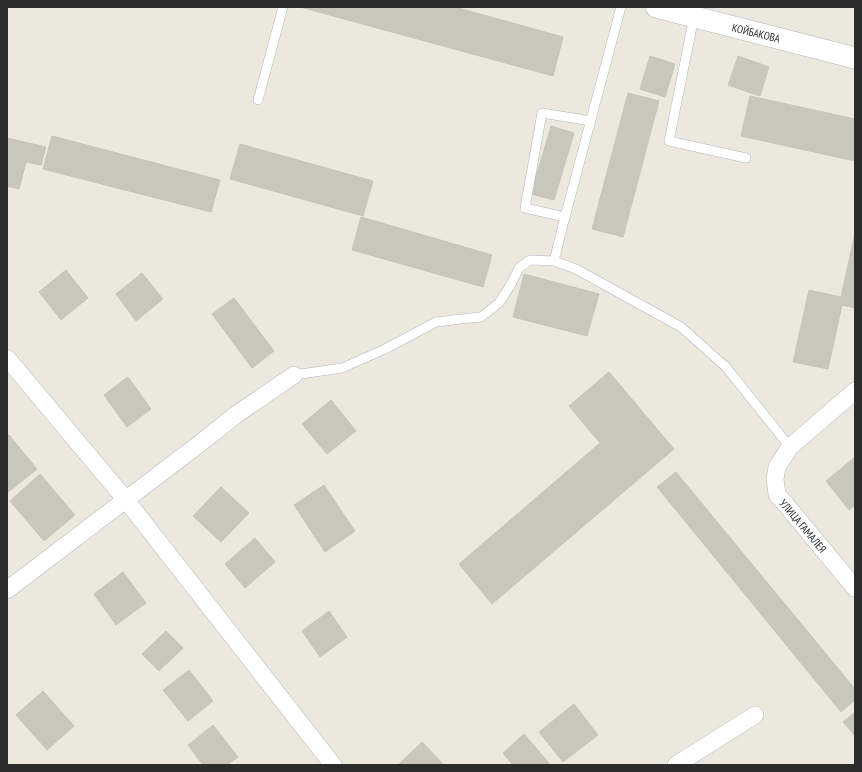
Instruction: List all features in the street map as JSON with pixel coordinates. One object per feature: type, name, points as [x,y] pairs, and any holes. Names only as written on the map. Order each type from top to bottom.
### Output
[{"type":"street","name":"КОЙБАКОВА","points":[[656,7],[855,58]]},
{"type":"street","points":[[7,358],[126,500],[333,765]]},
{"type":"street","points":[[7,590],[237,414],[294,375]]},
{"type":"street","name":"УЛИЦА ГАМАЛЕЯ","points":[[855,391],[790,447],[778,467],[775,479],[777,494],[855,588]]},
{"type":"street","points":[[676,765],[755,715]]},
{"type":"lane","points":[[258,100],[283,7]]},
{"type":"lane","points":[[554,261],[621,7]]},
{"type":"lane","points":[[694,17],[669,141],[746,158]]},
{"type":"lane","points":[[565,217],[525,208],[542,113],[591,121]]},
{"type":"lane","points":[[294,375],[342,368],[385,349],[436,322],[480,317],[499,303],[519,268],[530,260],[554,261],[576,269],[681,327],[726,368],[790,447]]},
{"type":"building","points":[[300,7],[455,7],[563,37],[553,76]]},
{"type":"building","points":[[650,56],[675,64],[665,97],[640,89]]},
{"type":"building","points":[[738,56],[769,67],[760,96],[728,85]]},
{"type":"building","points":[[628,93],[659,101],[623,237],[592,229]]},
{"type":"building","points":[[750,96],[855,119],[855,161],[741,136]]},
{"type":"building","points":[[551,126],[574,133],[554,200],[531,194]]},
{"type":"building","points":[[52,136],[220,180],[211,212],[43,169]]},
{"type":"building","points":[[7,138],[46,147],[41,165],[26,162],[19,189],[7,186]]},
{"type":"building","points":[[240,144],[373,181],[363,216],[230,179]]},
{"type":"building","points":[[361,217],[492,255],[483,287],[352,250]]},
{"type":"building","points":[[855,233],[855,308],[842,305],[828,369],[793,362],[809,290],[841,297]]},
{"type":"building","points":[[66,270],[88,298],[61,320],[39,292]]},
{"type":"building","points":[[142,273],[163,299],[136,321],[116,294]]},
{"type":"building","points":[[524,274],[599,294],[587,336],[513,317]]},
{"type":"building","points":[[234,298],[274,351],[252,368],[212,314]]},
{"type":"building","points":[[609,372],[674,449],[492,604],[459,564],[600,443],[569,406]]},
{"type":"building","points":[[128,377],[151,409],[127,427],[104,395]]},
{"type":"building","points":[[331,400],[356,431],[327,454],[302,424]]},
{"type":"building","points":[[9,435],[37,469],[7,493],[7,437]]},
{"type":"building","points":[[855,457],[855,505],[849,510],[826,481]]},
{"type":"building","points":[[676,472],[855,689],[855,700],[841,712],[657,487]]},
{"type":"building","points":[[40,474],[75,515],[44,541],[10,501]]},
{"type":"building","points":[[324,485],[355,531],[325,552],[294,505]]},
{"type":"building","points":[[221,487],[249,513],[221,542],[193,516]]},
{"type":"building","points":[[255,538],[275,562],[245,588],[225,564]]},
{"type":"building","points":[[123,572],[146,603],[116,625],[94,594]]},
{"type":"building","points":[[329,611],[347,637],[320,657],[302,631]]},
{"type":"building","points":[[166,631],[183,648],[159,671],[142,654]]},
{"type":"building","points":[[189,670],[213,701],[188,721],[163,690]]},
{"type":"building","points":[[43,691],[74,726],[47,750],[16,715]]},
{"type":"building","points":[[574,704],[598,735],[563,762],[539,732]]},
{"type":"building","points":[[855,712],[855,736],[843,722]]},
{"type":"building","points":[[213,725],[238,757],[227,765],[203,765],[188,745]]},
{"type":"building","points":[[524,734],[549,763],[547,765],[513,765],[503,753]]},
{"type":"building","points":[[422,742],[444,765],[398,765]]}]
